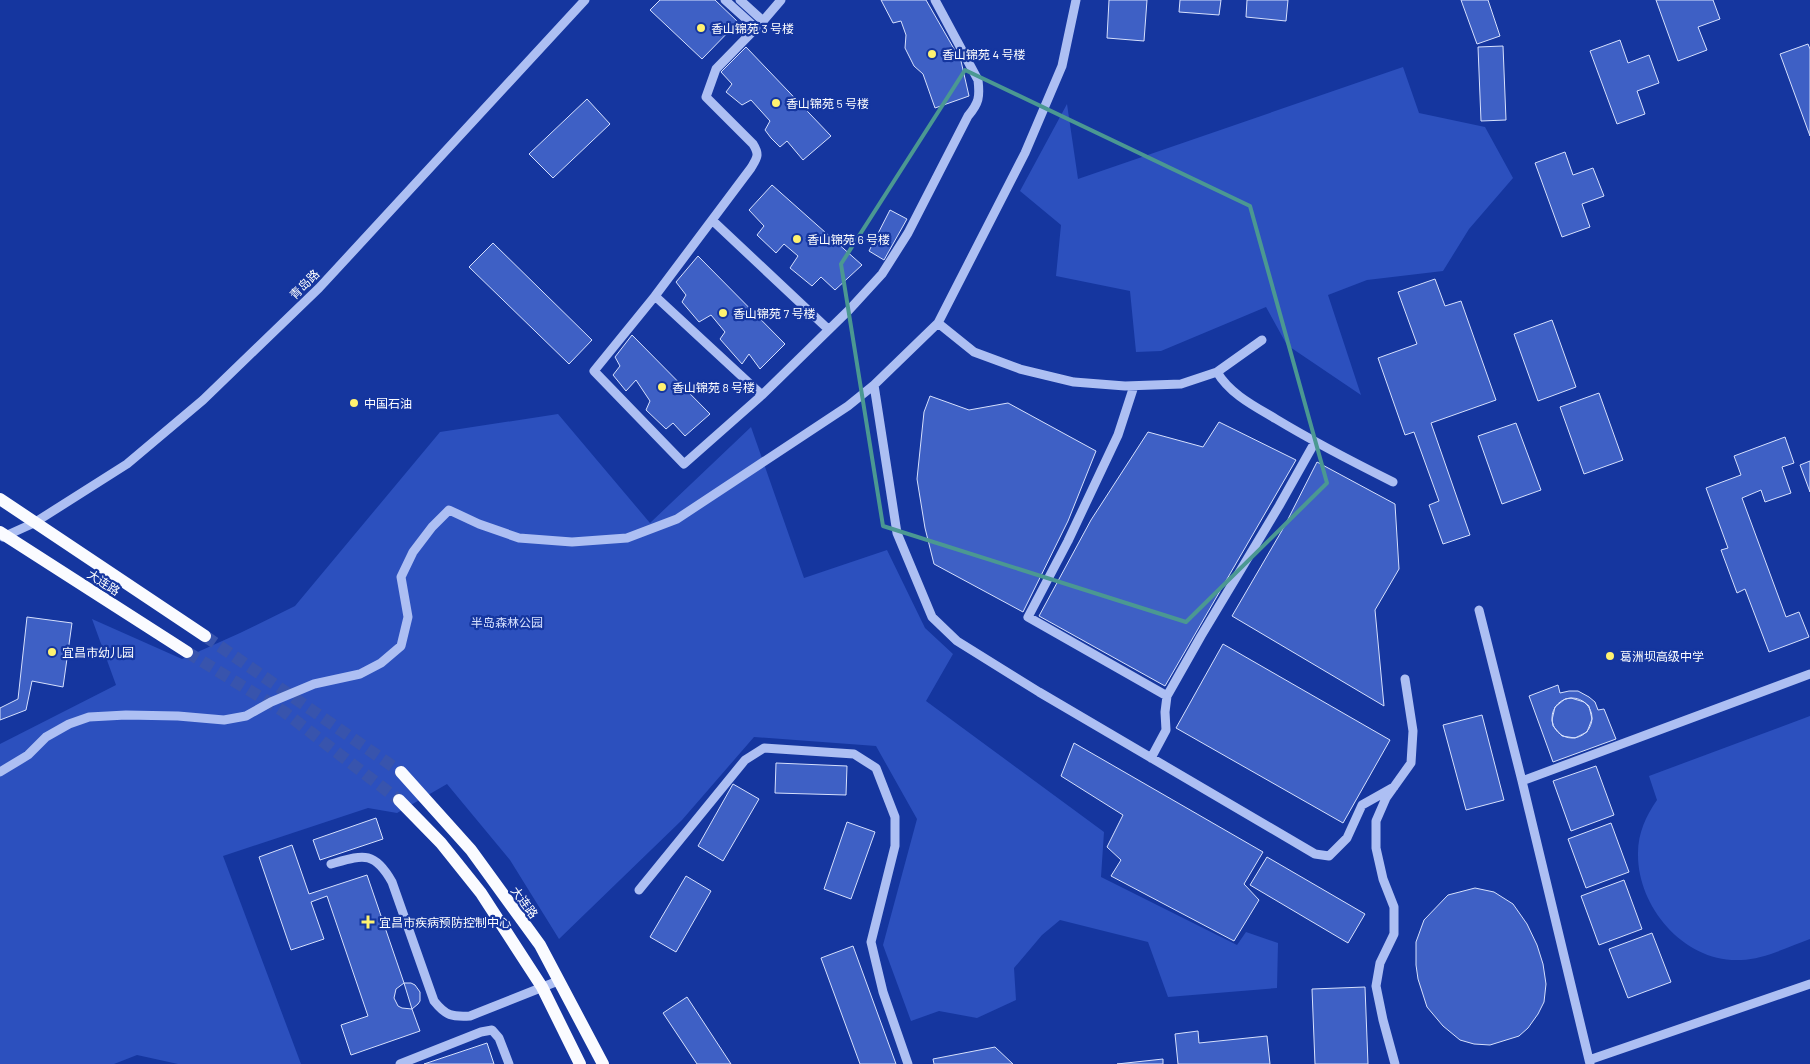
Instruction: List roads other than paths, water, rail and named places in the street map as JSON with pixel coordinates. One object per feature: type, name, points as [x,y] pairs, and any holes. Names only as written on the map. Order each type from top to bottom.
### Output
[{"type":"main road","name":"大连路","points":[[0,499],[205,636]]},
{"type":"main road","name":"大连路","points":[[2,536],[187,652]]},
{"type":"main road","name":"大连路","points":[[401,772],[471,850],[540,945],[603,1064]]},
{"type":"main road","points":[[399,800],[441,843],[481,893],[542,987],[580,1064]]},
{"type":"street","name":"青岛路","points":[[2,536],[34,523],[127,464],[210,393],[319,288],[585,0]]},
{"type":"street","points":[[725,0],[756,28]]},
{"type":"street","points":[[740,0],[763,20]]},
{"type":"street","points":[[781,0],[716,69],[706,97],[753,144],[758,151],[757,158],[654,296],[594,371],[684,464],[762,395],[882,274],[908,233],[968,116],[977,106],[980,93],[978,80],[935,0]]},
{"type":"street","points":[[0,772],[28,756],[46,738],[69,724],[89,717],[126,715],[178,716],[224,720],[246,716],[271,702],[314,684],[360,674],[381,663],[401,646],[408,616],[401,577],[413,552],[432,527],[450,510],[479,524],[519,538],[572,542],[627,538],[677,519],[848,406],[874,385],[938,323],[1025,153],[1062,66],[1076,0]]},
{"type":"street","points":[[712,220],[828,330]]},
{"type":"street","points":[[654,296],[762,395]]},
{"type":"street","points":[[938,323],[974,352],[1020,370],[1074,382],[1134,386],[1182,384],[1217,372],[1262,340]]},
{"type":"street","points":[[1217,372],[1223,383],[1242,398],[1315,442],[1393,482]]},
{"type":"street","points":[[874,385],[896,533],[932,617],[957,641],[1038,692],[1315,854],[1329,856],[1347,838],[1362,805],[1394,787]]},
{"type":"street","points":[[1134,386],[1118,434],[1068,541],[1028,618],[1167,696]]},
{"type":"street","points":[[1151,758],[1166,730],[1165,712],[1167,696],[1315,442]]},
{"type":"street","points":[[1479,610],[1590,1062],[1810,984]]},
{"type":"street","points":[[1522,781],[1810,674]]},
{"type":"street","points":[[1395,1064],[1376,986],[1380,963],[1394,934],[1394,907],[1376,848],[1376,821],[1386,798],[1411,763],[1413,731],[1405,679]]},
{"type":"street","points":[[639,890],[745,760],[764,748],[854,754],[876,768],[895,817],[895,846],[871,942],[883,992],[908,1064]]},
{"type":"street","points":[[331,864],[356,857],[373,859],[383,866],[392,882],[434,1002],[442,1011],[455,1017],[470,1016],[558,981]]},
{"type":"street","points":[[400,1064],[413,1061],[480,1032],[492,1030],[499,1038],[508,1064]]},
{"type":"tunnel","points":[[205,636],[401,772]]},
{"type":"tunnel","points":[[187,652],[283,711],[399,800]]},
{"type":"place","name":"香山锦苑 3 号楼","points":[[701,28]]},
{"type":"place","name":"香山锦苑 4 号楼","points":[[932,54]]},
{"type":"place","name":"香山锦苑 5 号楼","points":[[776,103]]},
{"type":"place","name":"香山锦苑 6 号楼","points":[[797,239]]},
{"type":"place","name":"香山锦苑 7 号楼","points":[[723,313]]},
{"type":"place","name":"香山锦苑 8 号楼","points":[[662,387]]},
{"type":"place","name":"中国石油","points":[[354,403]]},
{"type":"place","name":"宜昌市幼儿园","points":[[52,652]]},
{"type":"place","name":"葛洲坝高级中学","points":[[1610,656]]},
{"type":"place","name":"宜昌市疾病预防控制中心","points":[[368,922]]},
{"type":"park label","name":"半岛森林公园","points":[[507,622]]}]
